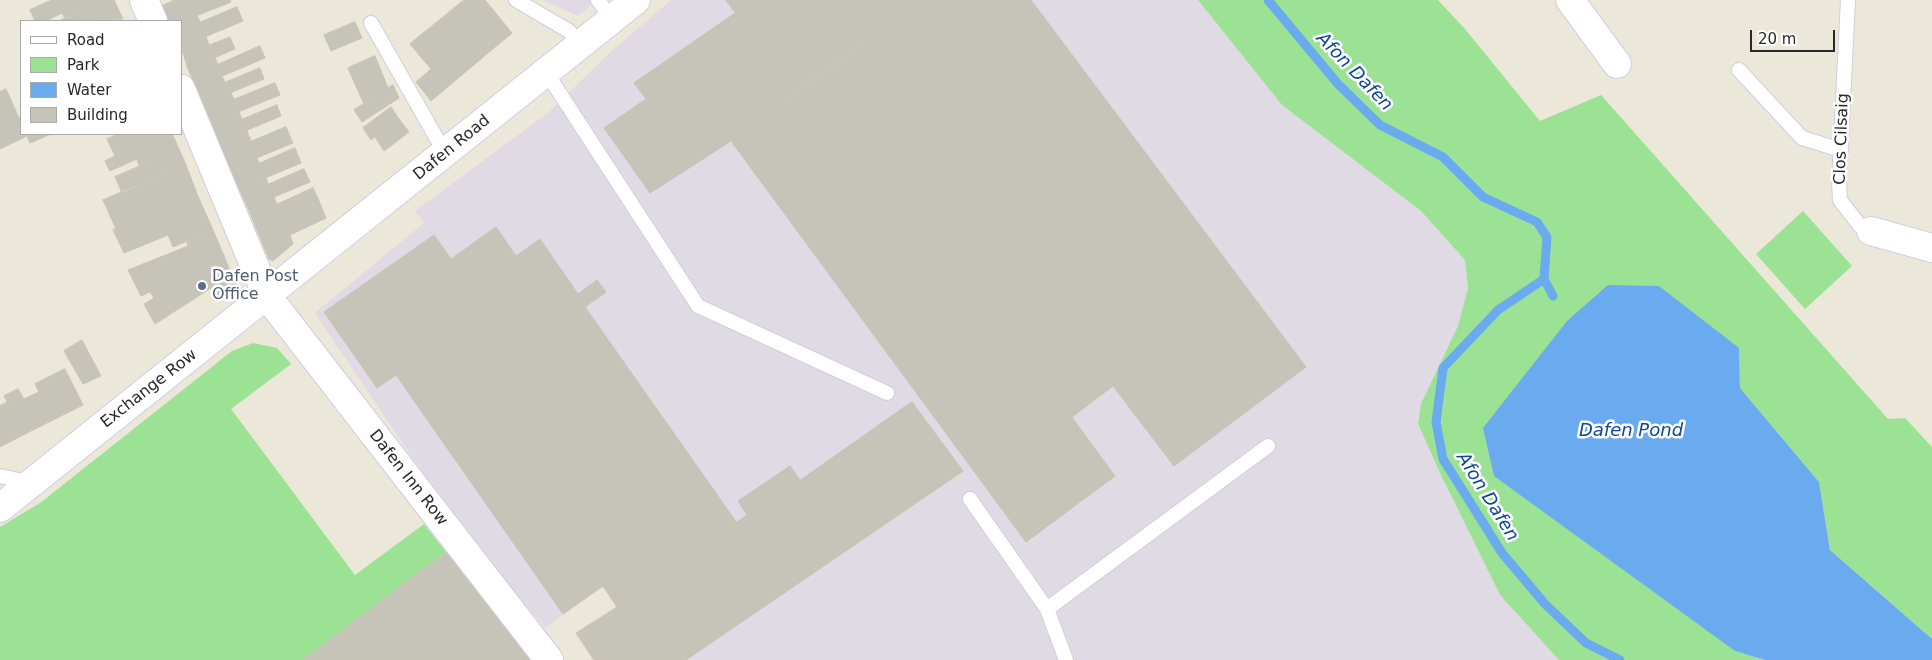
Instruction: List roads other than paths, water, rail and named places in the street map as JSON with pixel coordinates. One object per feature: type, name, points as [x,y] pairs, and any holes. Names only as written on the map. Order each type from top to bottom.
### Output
[{"type":"street","points":[[144,0],[153,20]]},
{"type":"street","name":"Dafen Road","points":[[267,296],[580,46],[605,9],[636,0]]},
{"type":"street","points":[[1570,0],[1617,64]]},
{"type":"street","name":"Dafen Inn Row","points":[[182,91],[267,296],[549,660]]},
{"type":"street","name":"Clos Cilsaig","points":[[1871,231],[1932,248]]},
{"type":"street","name":"Exchange Row","points":[[0,508],[267,296]]},
{"type":"lane","points":[[516,0],[569,32],[580,46]]},
{"type":"lane","name":"Clos Cilsaig","points":[[1848,0],[1840,200],[1860,226],[1871,231]]},
{"type":"lane","points":[[371,23],[445,153]]},
{"type":"lane","points":[[1739,70],[1802,138],[1841,150]]},
{"type":"lane","points":[[546,72],[698,306],[887,393]]},
{"type":"lane","points":[[1047,609],[1268,446]]},
{"type":"lane","points":[[0,476],[31,483]]},
{"type":"lane","points":[[970,499],[1047,609],[1066,660]]},
{"type":"water","name":"Dafen Pond","points":[[1608,285],[1659,286],[1739,348],[1740,388],[1819,482],[1830,550],[1932,639],[1932,660],[1765,660],[1735,651],[1494,476],[1483,428],[1567,321]]},
{"type":"waterway","name":"Afon Dafen","points":[[1268,0],[1338,84],[1380,125],[1443,157],[1483,197],[1537,222],[1547,237],[1544,279]]},
{"type":"waterway","name":"Afon Dafen","points":[[1544,279],[1498,310],[1443,368],[1436,422],[1443,459],[1502,553],[1545,604],[1586,643],[1620,660]]},
{"type":"waterway","points":[[1544,279],[1553,296]]},
{"type":"place","name":"Dafen Post Office","points":[[202,286]]}]
